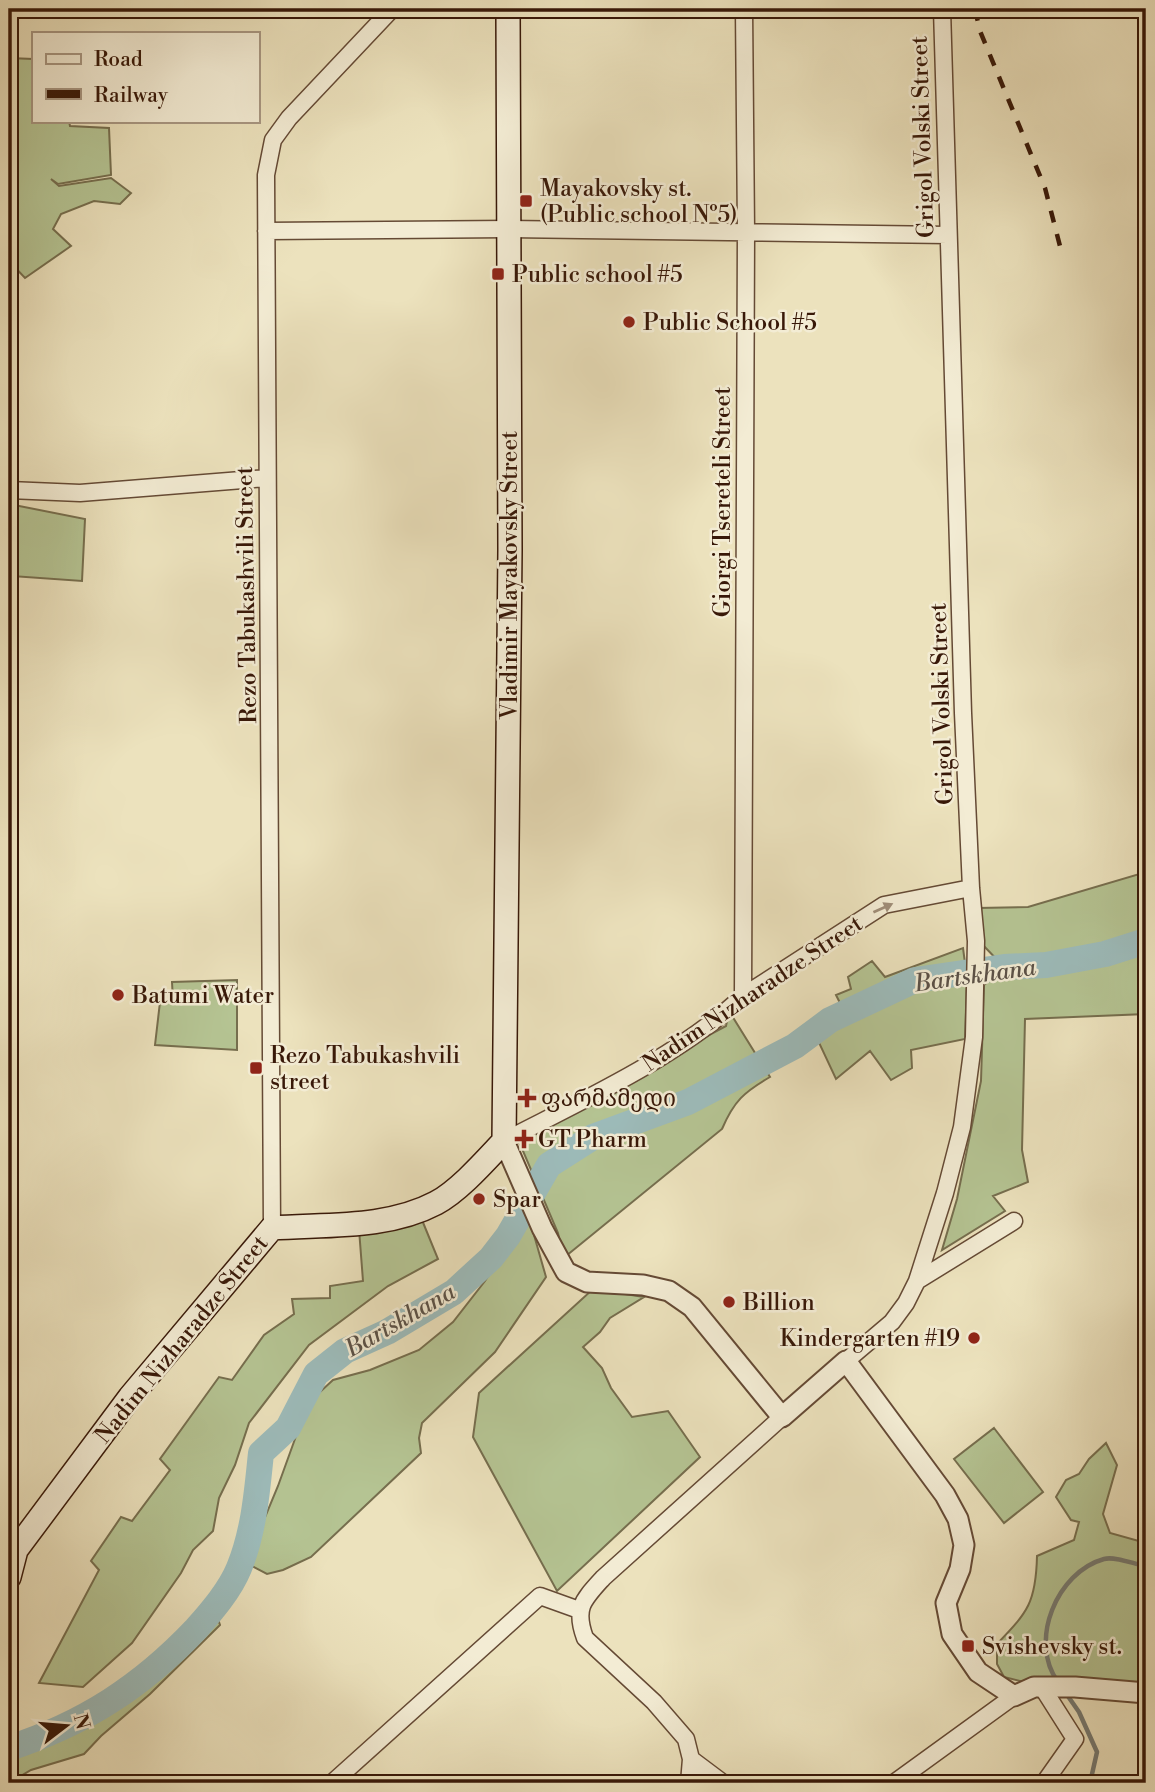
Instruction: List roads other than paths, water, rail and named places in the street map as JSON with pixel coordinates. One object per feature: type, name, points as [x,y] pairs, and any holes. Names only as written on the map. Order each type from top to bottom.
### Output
[{"type":"main road","name":"Vladimir Mayakovsky Street","points":[[508,9],[509,1151]]},
{"type":"main road","name":"Nadim Nizharadze Street","points":[[13,1549],[130,1398],[272,1228],[399,1219],[439,1202],[479,1168],[509,1151]]},
{"type":"main road","points":[[9,1577],[13,1549]]},
{"type":"street","name":"Rezo Tabukashvili Street","points":[[272,1228],[266,175],[273,140],[289,118],[392,9]]},
{"type":"street","name":"Giorgi Tsereteli Street","points":[[743,996],[746,232],[744,9]]},
{"type":"street","name":"Grigol Volski Street","points":[[846,1361],[892,1322],[917,1281],[962,1127],[974,1037],[976,941],[971,888],[947,235],[942,9]]},
{"type":"street","points":[[266,231],[509,229],[947,235]]},
{"type":"street","points":[[9,490],[80,493],[267,478]]},
{"type":"street","name":"Nadim Nizharadze Street","points":[[509,1151],[653,1061],[719,1017],[743,996],[884,905],[971,888]]},
{"type":"street","points":[[509,1151],[542,1228],[566,1272],[587,1282],[643,1284],[669,1291],[692,1307],[782,1417]]},
{"type":"street","points":[[917,1281],[1014,1221]]},
{"type":"street","points":[[689,1783],[691,1759],[686,1739],[668,1717],[585,1638],[580,1626],[579,1610],[603,1578],[846,1361],[945,1495],[958,1519],[964,1545],[960,1569],[946,1603],[953,1634],[978,1672],[1014,1696]]},
{"type":"street","points":[[331,1783],[540,1596],[579,1610]]},
{"type":"street","points":[[894,1783],[1014,1696],[1034,1687],[1075,1687],[1146,1693]]},
{"type":"street","points":[[1044,1783],[1076,1739],[1048,1687]]},
{"type":"street","points":[[691,1759],[723,1783]]},
{"type":"waterway","name":"Bartskhana","points":[[9,1748],[62,1727],[110,1701],[155,1668],[196,1629],[226,1592],[239,1568],[251,1526],[261,1453],[288,1428],[316,1374],[345,1351],[387,1332],[454,1292],[491,1258],[508,1236],[549,1165],[593,1137],[688,1102],[795,1046],[830,1020],[915,980],[1004,967],[1046,965],[1105,954],[1146,941]]},
{"type":"waterway","points":[[1058,1682],[1049,1665],[1046,1647],[1047,1628],[1061,1593],[1087,1566],[1104,1559],[1119,1559],[1146,1566]]},
{"type":"waterway","points":[[1065,1692],[1079,1712],[1097,1752],[1090,1783]]},
{"type":"railway","points":[[975,9],[980,31],[1045,188],[1061,250]]},
{"type":"place","name":"Mayakovsky st. (Public school №5)","points":[[526,201]]},
{"type":"place","name":"Public school #5","points":[[498,274]]},
{"type":"place","name":"Public School #5","points":[[629,322]]},
{"type":"place","name":"Batumi Water","points":[[118,995]]},
{"type":"place","name":"Rezo Tabukashvili street","points":[[256,1068]]},
{"type":"place","name":"ფარმამედი","points":[[527,1098]]},
{"type":"place","name":"GT Pharm","points":[[524,1139]]},
{"type":"place","name":"Spar","points":[[479,1199]]},
{"type":"place","name":"Billion","points":[[729,1302]]},
{"type":"place","name":"Kindergarten #19","points":[[974,1338]]},
{"type":"place","name":"Svishevsky st.","points":[[968,1646]]}]
